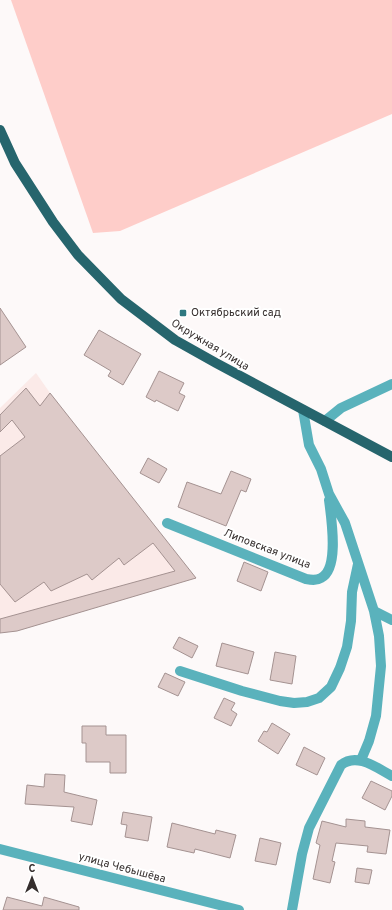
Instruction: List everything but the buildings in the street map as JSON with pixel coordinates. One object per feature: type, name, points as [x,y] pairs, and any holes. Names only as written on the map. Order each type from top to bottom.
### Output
[{"type":"main road","name":"Окружная улица","points":[[0,130],[15,163],[53,222],[78,255],[121,299],[175,340],[392,457]]},
{"type":"street","points":[[325,421],[341,408],[392,384]]},
{"type":"street","points":[[303,410],[309,445],[321,469],[329,494],[345,523],[374,611],[379,636],[381,666],[376,716],[362,760]]},
{"type":"street","name":"Липовская улица","points":[[167,523],[306,579],[320,579],[325,576],[332,555],[333,529],[329,494]]},
{"type":"street","points":[[180,671],[242,691],[280,701],[294,703],[307,702],[319,698],[331,686],[340,668],[347,647],[351,621],[352,592],[358,564]]},
{"type":"street","points":[[374,611],[392,620]]},
{"type":"street","points":[[292,910],[302,854],[309,828],[341,764],[345,761],[353,759],[362,760],[392,776]]},
{"type":"street","name":"улица Чебышёва","points":[[0,849],[239,910]]},
{"type":"shaded area","points":[[11,0],[392,0],[392,114],[120,231],[93,233]]},
{"type":"shaded area","points":[[36,373],[125,490],[196,578],[17,631],[0,633],[0,408]]},
{"type":"place","name":"Октябрьский сад","points":[[183,313]]}]
